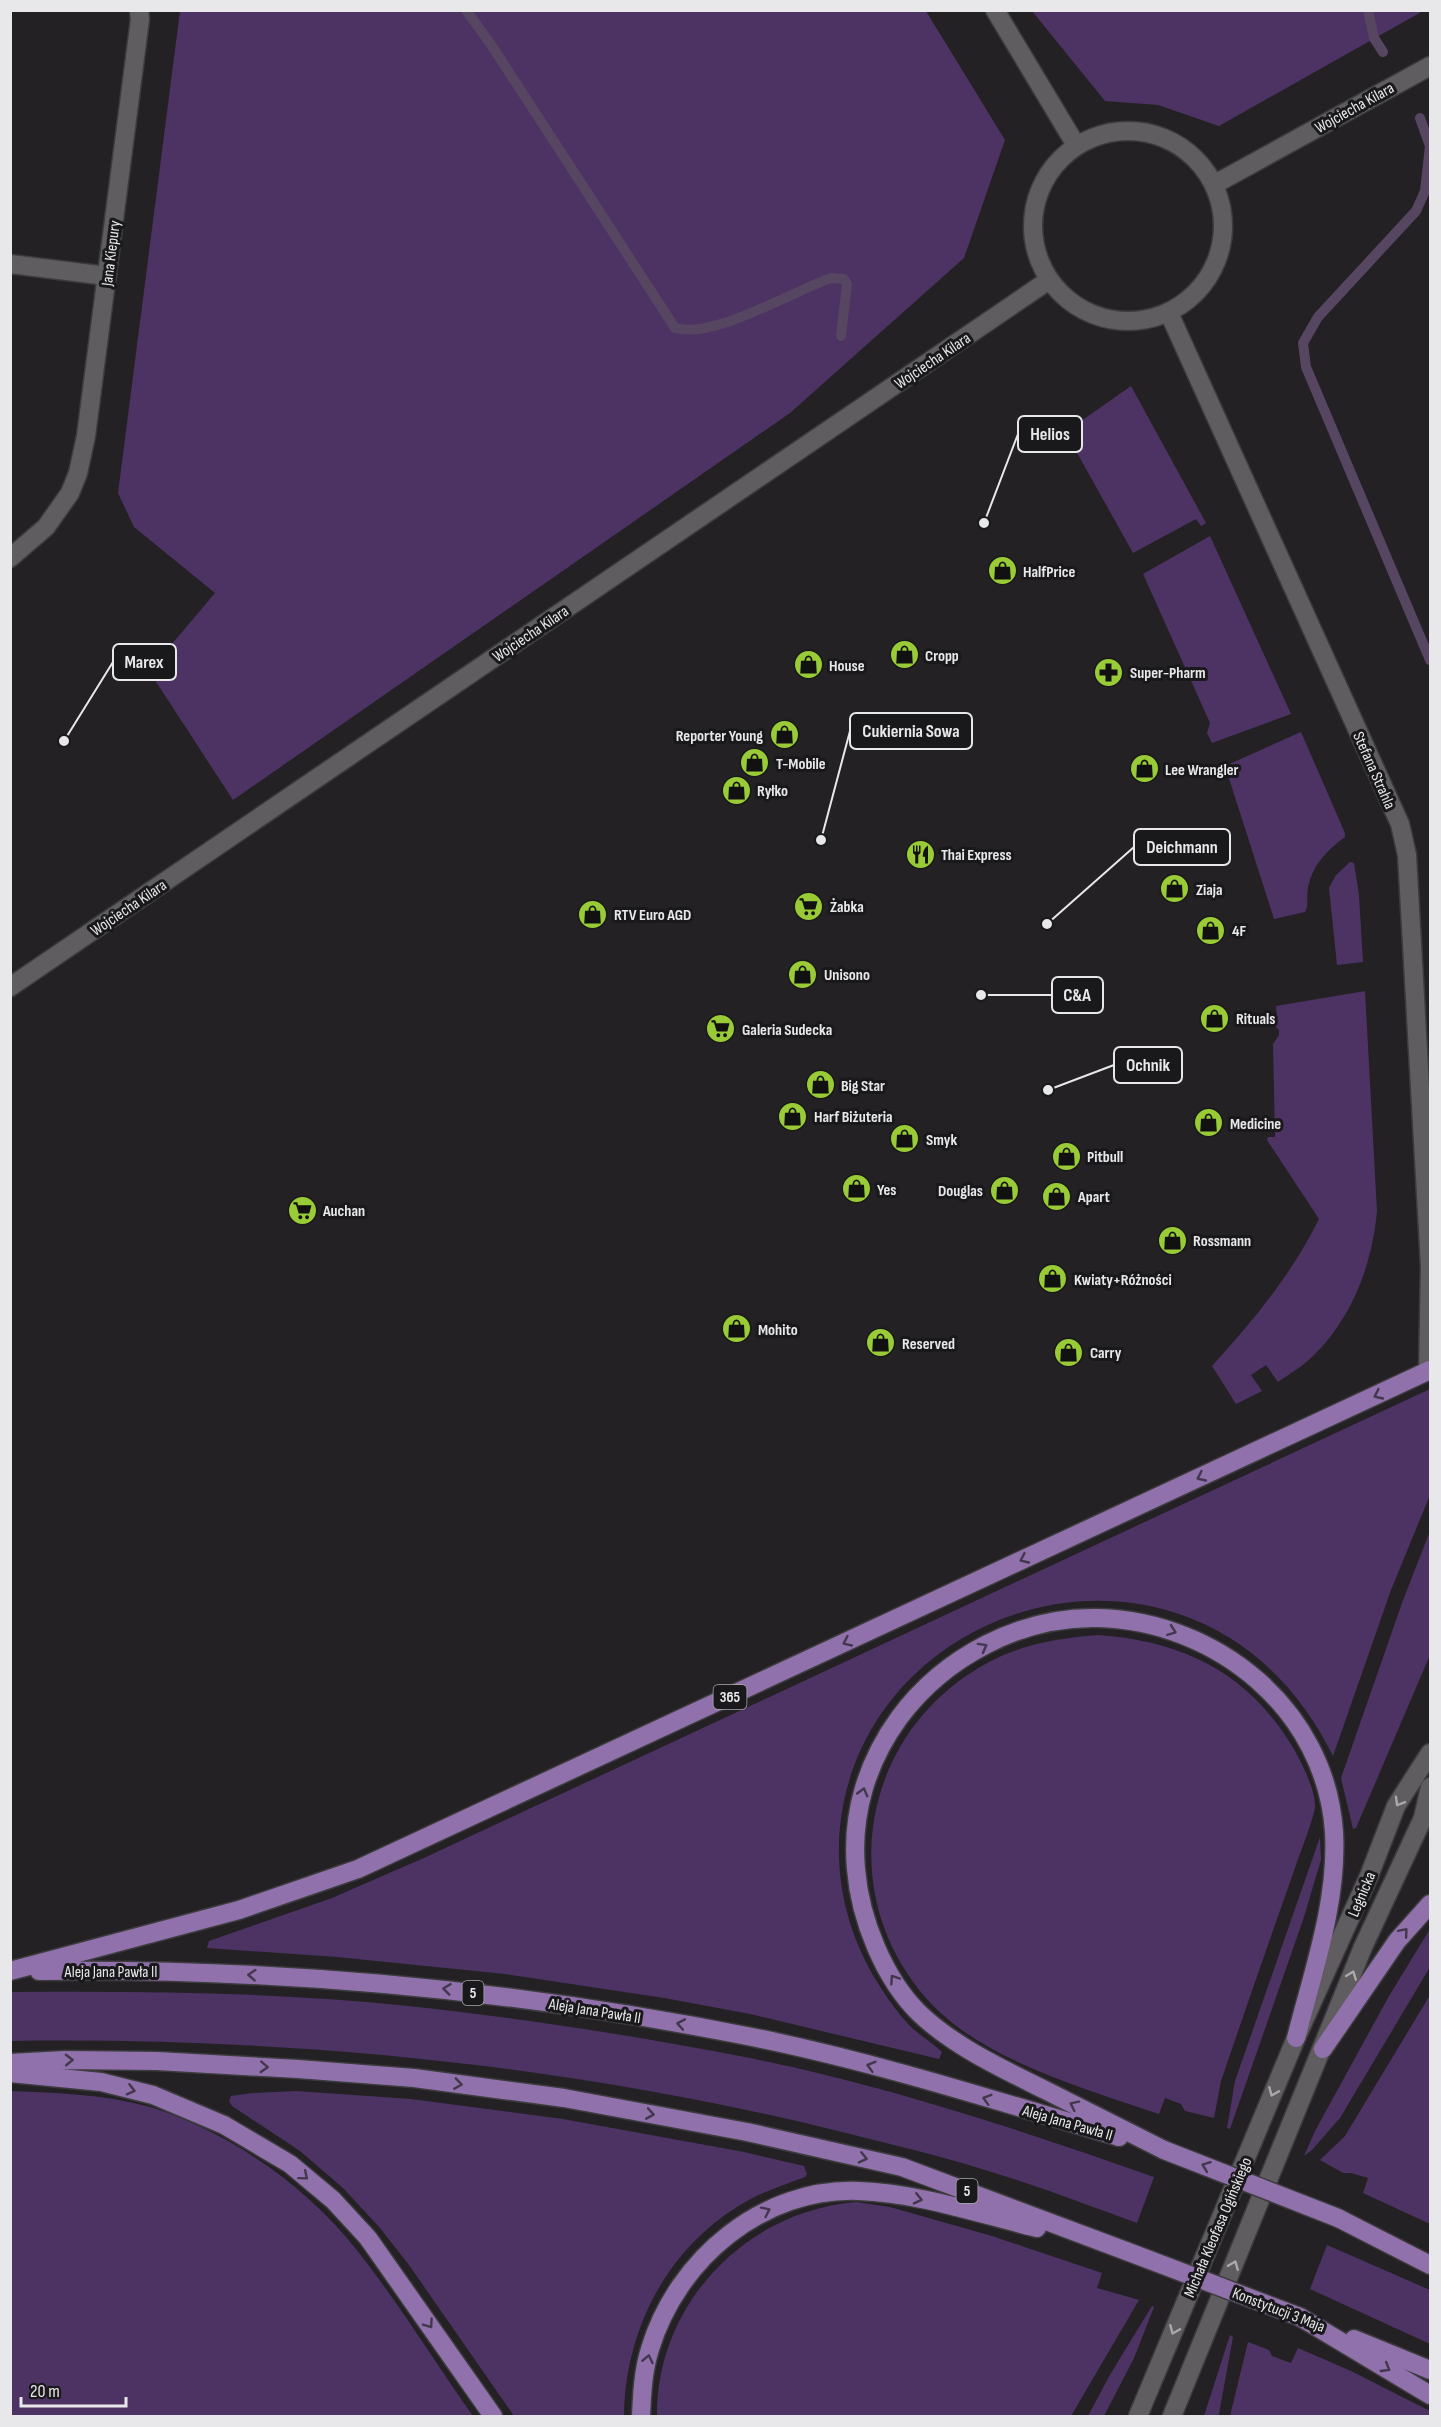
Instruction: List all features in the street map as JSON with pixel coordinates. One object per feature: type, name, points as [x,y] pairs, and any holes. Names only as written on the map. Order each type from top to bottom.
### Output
[{"type":"main road","name":"365","points":[[10,1972],[239,1910],[358,1869],[1429,1370]]},
{"type":"main road","points":[[1164,2150],[980,2056],[918,2012],[881,1958],[862,1908],[857,1883],[854,1855],[858,1808],[873,1760],[887,1734],[904,1711],[939,1675],[958,1661],[998,1639],[1036,1625],[1098,1618],[1164,1628],[1205,1643],[1244,1667],[1264,1684],[1299,1725],[1313,1752],[1328,1791],[1334,1830],[1332,1895],[1296,2038]]},
{"type":"main road","points":[[1323,2049],[1397,1941],[1431,1904]]},
{"type":"main road","name":"Aleja Jana Pawła II","points":[[10,1972],[110,1970],[231,1974],[412,1985],[577,2006],[753,2037],[850,2060],[1164,2150]]},
{"type":"main road","name":"5","points":[[10,2063],[64,2060],[157,2061],[298,2069],[414,2078],[564,2098],[747,2132],[902,2167],[1126,2251]]},
{"type":"main road","points":[[10,2073],[101,2082],[153,2095],[224,2125],[291,2164],[333,2200],[368,2238],[494,2416]]},
{"type":"main road","name":"5","points":[[1164,2150],[1338,2218],[1431,2265]]},
{"type":"main road","points":[[641,2416],[642,2388],[649,2351],[661,2319],[678,2290],[700,2261],[729,2233],[770,2209],[798,2199],[831,2192],[859,2191],[894,2194],[1126,2251]]},
{"type":"main road","points":[[1338,2218],[1431,2250]]},
{"type":"main road","name":"Konstytucji 3 Maja","points":[[1126,2251],[1431,2370]]},
{"type":"main road","points":[[1300,2317],[1431,2395]]},
{"type":"street","name":"Jana Kiepury","points":[[10,558],[46,527],[70,493],[78,473],[86,436],[140,19],[139,10]]},
{"type":"street","points":[[995,10],[1076,145]]},
{"type":"street","name":"Wojciecha Kilara","points":[[1215,184],[1431,66]]},
{"type":"street","points":[[1138,130],[1169,139],[1196,157],[1215,184],[1224,213],[1223,243],[1220,253],[1213,272],[1194,296],[1169,313],[1143,321],[1116,321],[1090,314],[1067,300],[1049,280],[1036,253],[1032,222],[1038,192],[1053,165],[1076,145],[1106,132],[1138,130]]},
{"type":"street","points":[[10,264],[107,276]]},
{"type":"street","name":"Wojciecha Kilara","points":[[10,987],[1049,280]]},
{"type":"street","name":"Stefana Strahla","points":[[1169,313],[1400,825],[1407,855],[1430,1266],[1429,1370]]},
{"type":"street","name":"Legnicka","points":[[1296,2038],[1369,1876],[1396,1806],[1431,1753]]},
{"type":"street","name":"Legnicka","points":[[1323,2049],[1363,1947],[1423,1818],[1431,1787]]},
{"type":"street","name":"Michała Kleofasa Ogińskiego","points":[[1138,2416],[1296,2038]]},
{"type":"street","name":"Michała Kleofasa Ogińskiego","points":[[1172,2416],[1323,2049]]},
{"type":"shaded area","points":[[180,11],[926,11],[1005,140],[964,258],[790,413],[233,800],[149,671],[215,593],[134,527],[118,493]]},
{"type":"shaded area","points":[[1032,11],[1423,11],[1219,126],[1158,105],[1105,101]]},
{"type":"shaded area","points":[[1131,386],[1206,523],[1201,526],[1196,519],[1133,553],[1064,433]]},
{"type":"shaded area","points":[[1210,536],[1291,714],[1212,743],[1207,733],[1210,723],[1143,574]]},
{"type":"shaded area","points":[[1301,732],[1345,837],[1326,853],[1313,873],[1308,888],[1305,912],[1274,919],[1225,766]]},
{"type":"shaded area","points":[[1350,862],[1354,863],[1359,895],[1363,962],[1337,965],[1329,888],[1336,875]]},
{"type":"shaded area","points":[[1365,991],[1377,1211],[1365,1271],[1358,1290],[1338,1326],[1312,1357],[1278,1382],[1266,1365],[1251,1375],[1262,1391],[1236,1404],[1212,1366],[1271,1296],[1319,1219],[1267,1140],[1268,1137],[1275,1137],[1273,1044],[1279,1035],[1279,1030],[1273,1024],[1277,1016],[1276,1006]]},
{"type":"shaded area","points":[[1430,1389],[1430,1495],[1391,1590],[1333,1756],[1313,1721],[1290,1690],[1247,1649],[1230,1638],[1170,1611],[1108,1601],[1046,1606],[987,1625],[934,1657],[891,1701],[859,1755],[841,1818],[839,1863],[841,1885],[852,1928],[869,1969],[905,2021],[942,2052],[939,2059],[750,2014],[664,1998],[505,1974],[337,1957],[207,1948],[209,1941],[332,1898],[426,1857]]},
{"type":"shaded area","points":[[1430,1531],[1430,1655],[1356,1828],[1353,1829],[1341,1778],[1402,1603]]},
{"type":"shaded area","points":[[1098,1635],[1159,1645],[1187,1654],[1212,1666],[1236,1682],[1277,1724],[1295,1751],[1313,1792],[1315,1806],[1312,1819],[1221,2081],[1214,2118],[1185,2111],[1181,2104],[1165,2098],[1159,2114],[1035,2070],[975,2039],[948,2020],[926,1998],[897,1955],[878,1909],[871,1862],[875,1815],[889,1769],[913,1728],[946,1691],[989,1662],[1042,1643]]},
{"type":"shaded area","points":[[1320,1837],[1321,1860],[1303,1920],[1230,2129],[1227,2128],[1235,2081]]},
{"type":"shaded area","points":[[1430,1929],[1430,1967],[1340,2118],[1304,2156],[1315,2131],[1389,1996]]},
{"type":"shaded area","points":[[11,1992],[160,1992],[358,2001],[537,2022],[622,2035],[750,2058],[853,2082],[954,2110],[1154,2177],[1137,2223],[1035,2186],[939,2157],[732,2107],[630,2088],[425,2059],[322,2050],[115,2041],[11,2041]]},
{"type":"shaded area","points":[[1430,1995],[1430,2224],[1363,2193],[1368,2178],[1343,2173],[1320,2160],[1345,2136]]},
{"type":"shaded area","points":[[11,2091],[98,2097],[150,2107],[208,2130],[263,2163],[313,2203],[356,2249],[473,2416],[11,2416]]},
{"type":"shaded area","points":[[296,2091],[411,2099],[563,2119],[744,2152],[804,2166],[807,2174],[805,2177],[762,2194],[737,2207],[712,2225],[689,2247],[670,2271],[641,2325],[626,2385],[624,2416],[514,2416],[409,2265],[380,2228],[343,2188],[300,2151],[232,2106],[229,2101],[231,2096]]},
{"type":"shaded area","points":[[856,2202],[890,2207],[992,2236],[1102,2273],[1097,2288],[1139,2300],[1071,2416],[657,2416],[661,2375],[672,2337],[690,2302],[714,2271],[744,2244],[778,2224],[816,2209]]},
{"type":"shaded area","points":[[1327,2245],[1430,2290],[1430,2344],[1310,2289]]},
{"type":"shaded area","points":[[1152,2306],[1154,2307],[1134,2358],[1104,2416],[1088,2416],[1111,2373]]},
{"type":"shaded area","points":[[1230,2335],[1233,2337],[1219,2414],[1218,2416],[1204,2416]]},
{"type":"shaded area","points":[[1248,2342],[1269,2350],[1272,2356],[1291,2363],[1298,2348],[1351,2371],[1430,2411],[1430,2416],[1230,2416]]},
{"type":"waterway","points":[[466,10],[492,46],[675,328],[691,330],[731,321],[831,278],[844,279],[847,284],[841,336]]},
{"type":"waterway","points":[[1368,10],[1374,38],[1383,52]]},
{"type":"waterway","points":[[1420,118],[1430,146],[1425,191],[1416,211],[1318,317],[1303,343],[1306,367],[1430,660]]},
{"type":"place","name":"Helios","points":[[984,523]]},
{"type":"place","name":"HalfPrice","points":[[1002,571]]},
{"type":"place","name":"Cropp","points":[[904,655]]},
{"type":"place","name":"House","points":[[808,665]]},
{"type":"place","name":"Super-Pharm","points":[[1109,672]]},
{"type":"place","name":"Reporter Young","points":[[784,735]]},
{"type":"place","name":"Marex","points":[[64,741]]},
{"type":"place","name":"T-Mobile","points":[[755,763]]},
{"type":"place","name":"Lee Wrangler","points":[[1144,769]]},
{"type":"place","name":"Ryłko","points":[[736,790]]},
{"type":"place","name":"Cukiernia Sowa","points":[[821,840]]},
{"type":"place","name":"Thai Express","points":[[920,854]]},
{"type":"place","name":"Ziaja","points":[[1175,889]]},
{"type":"place","name":"Żabka","points":[[809,906]]},
{"type":"place","name":"RTV Euro AGD","points":[[593,914]]},
{"type":"place","name":"Deichmann","points":[[1047,924]]},
{"type":"place","name":"4F","points":[[1211,930]]},
{"type":"place","name":"Unisono","points":[[803,974]]},
{"type":"place","name":"C&A","points":[[981,995]]},
{"type":"place","name":"Rituals","points":[[1215,1018]]},
{"type":"place","name":"Galeria Sudecka","points":[[721,1029]]},
{"type":"place","name":"Big Star","points":[[820,1085]]},
{"type":"place","name":"Ochnik","points":[[1048,1090]]},
{"type":"place","name":"Harf Biżuteria","points":[[793,1116]]},
{"type":"place","name":"Medicine","points":[[1209,1123]]},
{"type":"place","name":"Smyk","points":[[905,1139]]},
{"type":"place","name":"Pitbull","points":[[1066,1156]]},
{"type":"place","name":"Yes","points":[[856,1189]]},
{"type":"place","name":"Douglas","points":[[1004,1190]]},
{"type":"place","name":"Apart","points":[[1057,1196]]},
{"type":"place","name":"Auchan","points":[[302,1210]]},
{"type":"place","name":"Rossmann","points":[[1172,1240]]},
{"type":"place","name":"Kwiaty+Różności","points":[[1053,1279]]},
{"type":"place","name":"Mohito","points":[[737,1329]]},
{"type":"place","name":"Reserved","points":[[881,1343]]},
{"type":"place","name":"Carry","points":[[1069,1352]]}]
